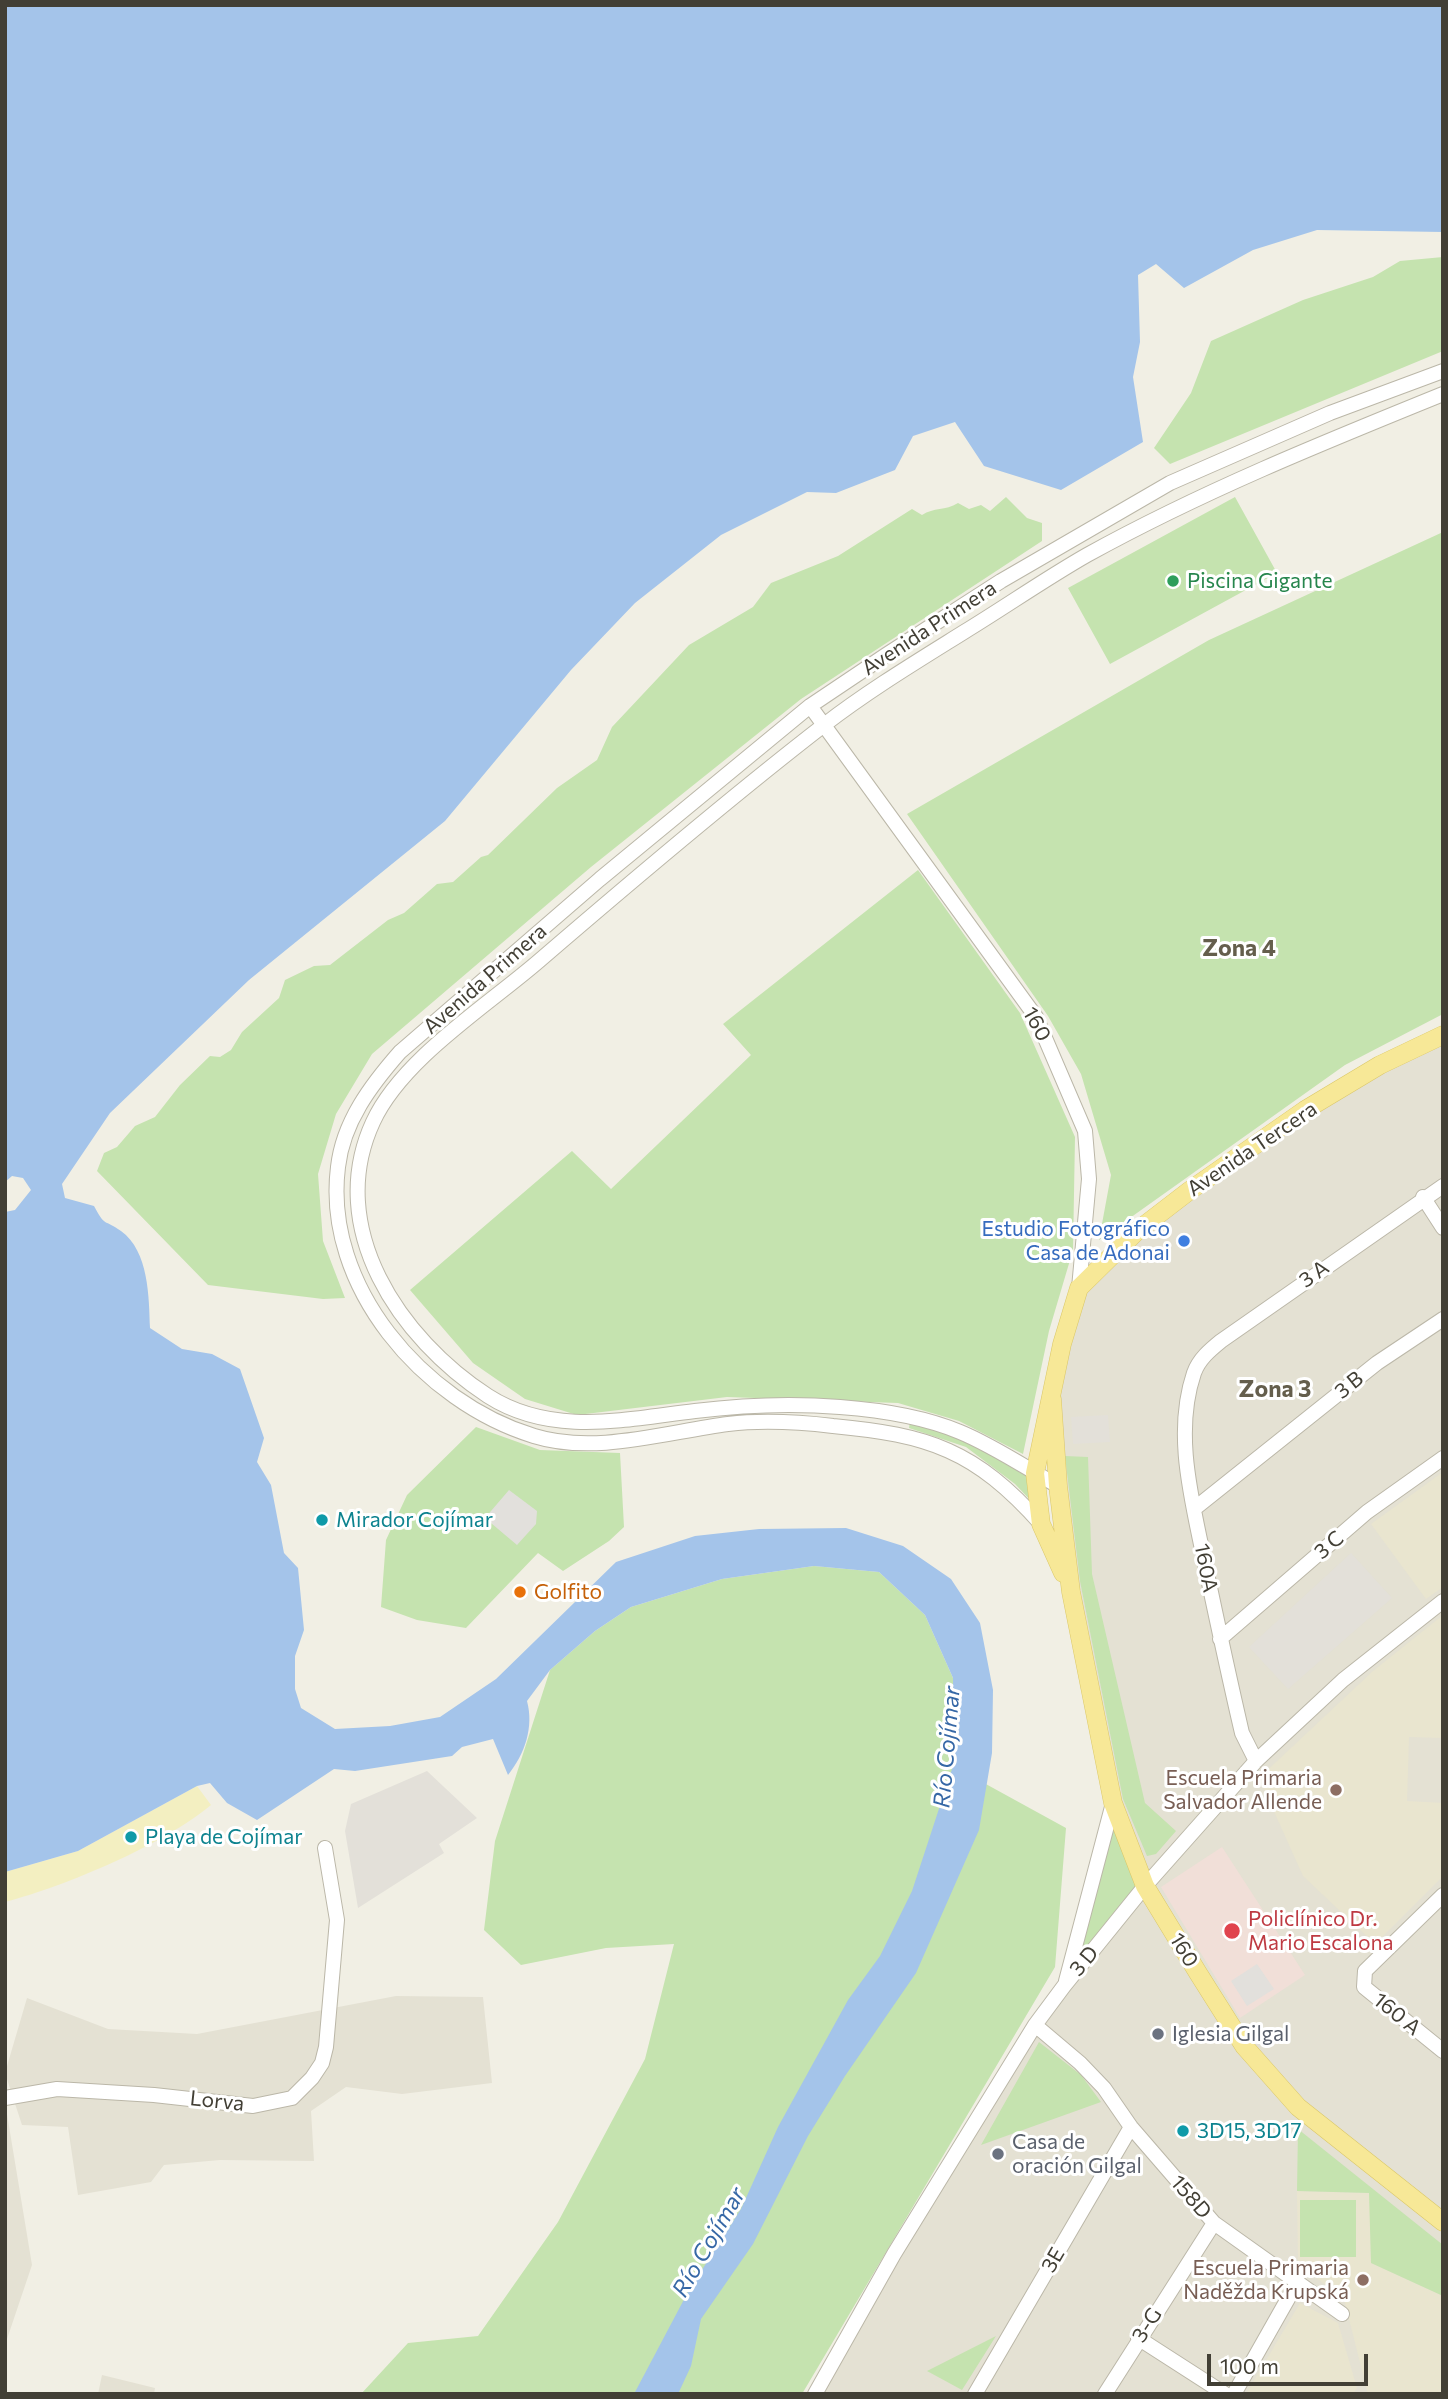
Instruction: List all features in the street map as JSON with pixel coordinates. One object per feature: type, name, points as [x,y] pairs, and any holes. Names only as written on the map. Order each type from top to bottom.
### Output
[{"type":"main road","name":"Avenida Tercera","points":[[1079,1288],[1137,1231],[1199,1183],[1305,1111],[1380,1065],[1443,1035]]},
{"type":"main road","name":"160","points":[[1071,1592],[1041,1524],[1035,1473],[1062,1344],[1079,1288]]},
{"type":"main road","name":"160","points":[[1052,1399],[1058,1486],[1071,1592],[1113,1803],[1145,1886],[1224,2017],[1279,2086],[1297,2106],[1443,2222]]},
{"type":"main road","points":[[1041,1524],[1051,1520],[1061,1507]]},
{"type":"street","name":"Avenida Primera","points":[[1041,1524],[985,1470],[954,1452],[912,1436],[803,1423],[730,1424],[656,1436],[590,1442],[536,1437],[493,1421],[452,1395],[415,1362],[369,1306],[349,1266],[336,1214],[338,1166],[347,1131],[360,1103],[400,1052],[600,879],[810,706],[1001,581],[1170,483],[1330,413],[1443,371]]},
{"type":"street","name":"Avenida Primera","points":[[1058,1486],[961,1432],[902,1414],[839,1407],[771,1405],[699,1410],[622,1422],[585,1423],[551,1420],[488,1396],[438,1356],[387,1294],[361,1233],[359,1166],[371,1125],[386,1100],[414,1064],[825,724],[869,692],[1083,558],[1200,496],[1443,394]]},
{"type":"street","name":"160","points":[[810,706],[1036,1017],[1080,1113],[1085,1131],[1089,1179],[1079,1288]]},
{"type":"street","points":[[600,879],[616,895]]},
{"type":"street","points":[[400,1052],[414,1064]]},
{"type":"street","name":"3 A","points":[[1194,1372],[1203,1357],[1221,1341],[1423,1197],[1443,1186]]},
{"type":"street","points":[[1423,1197],[1443,1228]]},
{"type":"street","points":[[369,1306],[387,1294]]},
{"type":"street","name":"3 B","points":[[1194,1509],[1377,1363],[1443,1320]]},
{"type":"street","name":"160A","points":[[1194,1372],[1188,1399],[1185,1451],[1194,1509],[1242,1733],[1256,1761]]},
{"type":"street","name":"3 C","points":[[1220,1639],[1367,1512],[1443,1458]]},
{"type":"street","name":"3 D","points":[[816,2394],[894,2254],[1035,2025],[1064,1986],[1145,1886],[1256,1761],[1343,1681],[1443,1601]]},
{"type":"street","points":[[1064,1986],[1113,1803]]},
{"type":"street","name":"Lorva","points":[[5,2098],[57,2089],[154,2095],[253,2106],[292,2098],[312,2078],[322,2063],[326,2047],[337,1920],[325,1848]]},
{"type":"street","name":"160 A","points":[[1443,1895],[1365,1971],[1364,1987],[1443,2052]]},
{"type":"street","name":"158D","points":[[1035,2025],[1088,2071],[1131,2127],[1214,2223],[1342,2314]]},
{"type":"street","name":"3E","points":[[975,2394],[1131,2127]]},
{"type":"street","name":"3-G","points":[[1105,2394],[1214,2223]]},
{"type":"street","points":[[1234,2394],[1297,2281]]},
{"type":"street","points":[[1138,2339],[1225,2394]]},
{"type":"shaded area","points":[[1443,1035],[1443,2394],[815,2394],[1035,2025],[1122,1916],[1113,1803],[1071,1592],[1058,1408],[1079,1288],[1189,1191]]},
{"type":"shaded area","points":[[1108,1415],[1110,1442],[1073,1444],[1071,1417]]},
{"type":"shaded area","points":[[1443,1472],[1443,1587],[1426,1599],[1371,1524]]},
{"type":"shaded area","points":[[509,1490],[537,1511],[536,1524],[517,1545],[485,1518]]},
{"type":"shaded area","points":[[1351,1553],[1392,1598],[1288,1689],[1249,1647]]},
{"type":"shaded area","name":"Escuela Primaria Salvador Allende","points":[[1443,1615],[1443,1738],[1409,1737],[1407,1801],[1443,1803],[1443,1876],[1375,1944],[1303,1876],[1259,1778],[1373,1671]]},
{"type":"shaded area","points":[[427,1771],[477,1818],[439,1844],[444,1853],[358,1908],[345,1831],[351,1804]]},
{"type":"shaded area","name":"Policlínico Dr. Mario Escalona","points":[[1222,1847],[1305,1975],[1240,2018],[1161,1887]]},
{"type":"shaded area","points":[[1257,1964],[1274,1989],[1247,2006],[1231,1981]]},
{"type":"shaded area","points":[[396,1996],[483,1997],[492,2083],[402,2094],[346,2087],[311,2111],[314,2161],[220,2160],[164,2165],[151,2182],[78,2195],[68,2127],[22,2125],[5,2073],[27,1998],[108,2029],[197,2034]]},
{"type":"shaded area","points":[[5,2102],[32,2265],[5,2345]]},
{"type":"shaded area","name":"Escuela Primaria Naděžda Krupská","points":[[1297,2191],[1370,2193],[1371,2263],[1443,2296],[1443,2394],[1368,2394],[1344,2299],[1298,2264]]},
{"type":"shaded area","points":[[1300,2303],[1338,2323],[1357,2388],[1353,2394],[1246,2394]]},
{"type":"shaded area","points":[[102,2375],[155,2388],[154,2394],[98,2394]]},
{"type":"green space","points":[[1443,257],[1443,351],[1170,464],[1154,448],[1191,393],[1211,341],[1303,300],[1373,277],[1400,261]]},
{"type":"green space","points":[[1006,497],[1027,518],[1042,523],[1042,541],[801,699],[591,867],[372,1054],[336,1114],[318,1174],[323,1241],[345,1298],[323,1299],[208,1285],[97,1171],[104,1153],[117,1147],[135,1126],[155,1117],[180,1085],[210,1056],[220,1057],[231,1050],[242,1032],[279,998],[285,980],[314,966],[330,965],[388,920],[404,913],[437,884],[453,882],[481,857],[488,855],[557,788],[597,760],[612,727],[689,645],[753,607],[771,583],[838,556],[912,509],[922,515],[958,503],[969,509],[981,505],[990,511]]},
{"type":"green space","name":"Piscina Gigante","points":[[1235,497],[1277,573],[1110,664],[1068,588]]},
{"type":"green space","points":[[1443,532],[1443,1014],[1345,1065],[1099,1240],[1111,1175],[1081,1074],[1048,1016],[907,814],[1209,640]]},
{"type":"green space","points":[[918,870],[1020,1013],[1075,1137],[1073,1250],[1049,1331],[1023,1454],[959,1421],[898,1403],[727,1397],[577,1415],[525,1399],[473,1363],[410,1290],[572,1151],[611,1189],[751,1055],[723,1024]]},
{"type":"green space","points":[[910,1421],[970,1443],[1028,1477],[1034,1504],[1015,1484],[966,1447],[909,1428]]},
{"type":"green space","points":[[476,1427],[540,1450],[620,1453],[624,1527],[609,1541],[563,1571],[538,1553],[466,1628],[417,1620],[381,1607],[386,1540],[407,1495]]},
{"type":"green space","points":[[1065,1456],[1088,1457],[1092,1574],[1145,1803],[1176,1831],[1156,1854],[1147,1856],[1123,1799],[1080,1581]]},
{"type":"green space","points":[[814,1566],[879,1572],[925,1615],[953,1678],[953,1766],[1066,1828],[1055,1967],[802,2394],[361,2394],[408,2343],[478,2336],[558,2222],[645,2059],[674,1944],[606,1948],[521,1965],[484,1930],[495,1841],[550,1670],[595,1631],[631,1607],[722,1579]]},
{"type":"green space","points":[[1114,1826],[1138,1887],[1077,1960]]},
{"type":"green space","points":[[1039,2042],[1081,2075],[1101,2102],[981,2145]]},
{"type":"green space","points":[[1298,2129],[1443,2245],[1443,2296],[1371,2263],[1369,2193],[1297,2191]]},
{"type":"green space","points":[[1300,2200],[1356,2200],[1356,2257],[1300,2257]]},
{"type":"green space","points":[[996,2336],[962,2390],[927,2371]]},
{"type":"sand","name":"Playa de Cojímar","points":[[197,1786],[211,1805],[167,1835],[84,1875],[5,1902],[5,1872],[78,1851]]},
{"type":"water","points":[[5,5],[1443,5],[1443,232],[1317,230],[1253,250],[1184,288],[1156,264],[1138,275],[1140,342],[1133,377],[1143,442],[1061,490],[984,466],[955,422],[913,436],[895,470],[836,493],[807,492],[721,535],[635,603],[571,670],[445,821],[249,980],[110,1113],[62,1184],[65,1198],[94,1206],[103,1220],[121,1231],[137,1250],[146,1276],[150,1328],[182,1349],[212,1354],[240,1369],[264,1438],[257,1462],[271,1485],[284,1553],[298,1568],[304,1630],[295,1656],[295,1689],[301,1708],[335,1729],[390,1726],[440,1717],[496,1679],[616,1562],[695,1536],[759,1529],[846,1528],[903,1546],[951,1579],[980,1623],[993,1690],[992,1753],[979,1830],[916,1973],[845,2076],[808,2136],[753,2244],[701,2319],[691,2366],[678,2394],[634,2394],[689,2290],[741,2209],[778,2127],[848,2000],[880,1956],[912,1891],[953,1766],[953,1678],[925,1615],[879,1572],[814,1566],[722,1579],[631,1607],[595,1631],[550,1670],[527,1701],[529,1730],[519,1758],[508,1775],[493,1739],[462,1747],[452,1756],[355,1771],[334,1769],[257,1820],[227,1803],[210,1783],[197,1786],[78,1851],[5,1872],[5,1212],[15,1210],[31,1190],[23,1178],[12,1176],[5,1182]]},
{"type":"place","name":"Piscina Gigante","points":[[1173,581]]},
{"type":"place","name":"Estudio Fotográfico Casa de Adonai","points":[[1184,1241]]},
{"type":"place","name":"Mirador Cojímar","points":[[322,1520]]},
{"type":"place","name":"Golfito","points":[[520,1592]]},
{"type":"place","name":"Escuela Primaria Salvador Allende","points":[[1336,1790]]},
{"type":"place","name":"Playa de Cojímar","points":[[131,1837]]},
{"type":"place","name":"Policlínico Dr. Mario Escalona","points":[[1232,1931]]},
{"type":"place","name":"Iglesia Gilgal","points":[[1158,2034]]},
{"type":"place","name":"3D15, 3D17","points":[[1183,2131]]},
{"type":"place","name":"Casa de oración Gilgal","points":[[998,2154]]},
{"type":"place","name":"Escuela Primaria Naděžda Krupská","points":[[1363,2280]]},
{"type":"district","name":"Zona 4","points":[[1239,948]]},
{"type":"district","name":"Zona 3","points":[[1275,1389]]},
{"type":"water label","name":"Río Cojímar","points":[[947,1747]]},
{"type":"water label","name":"Río Cojímar","points":[[709,2242]]}]
